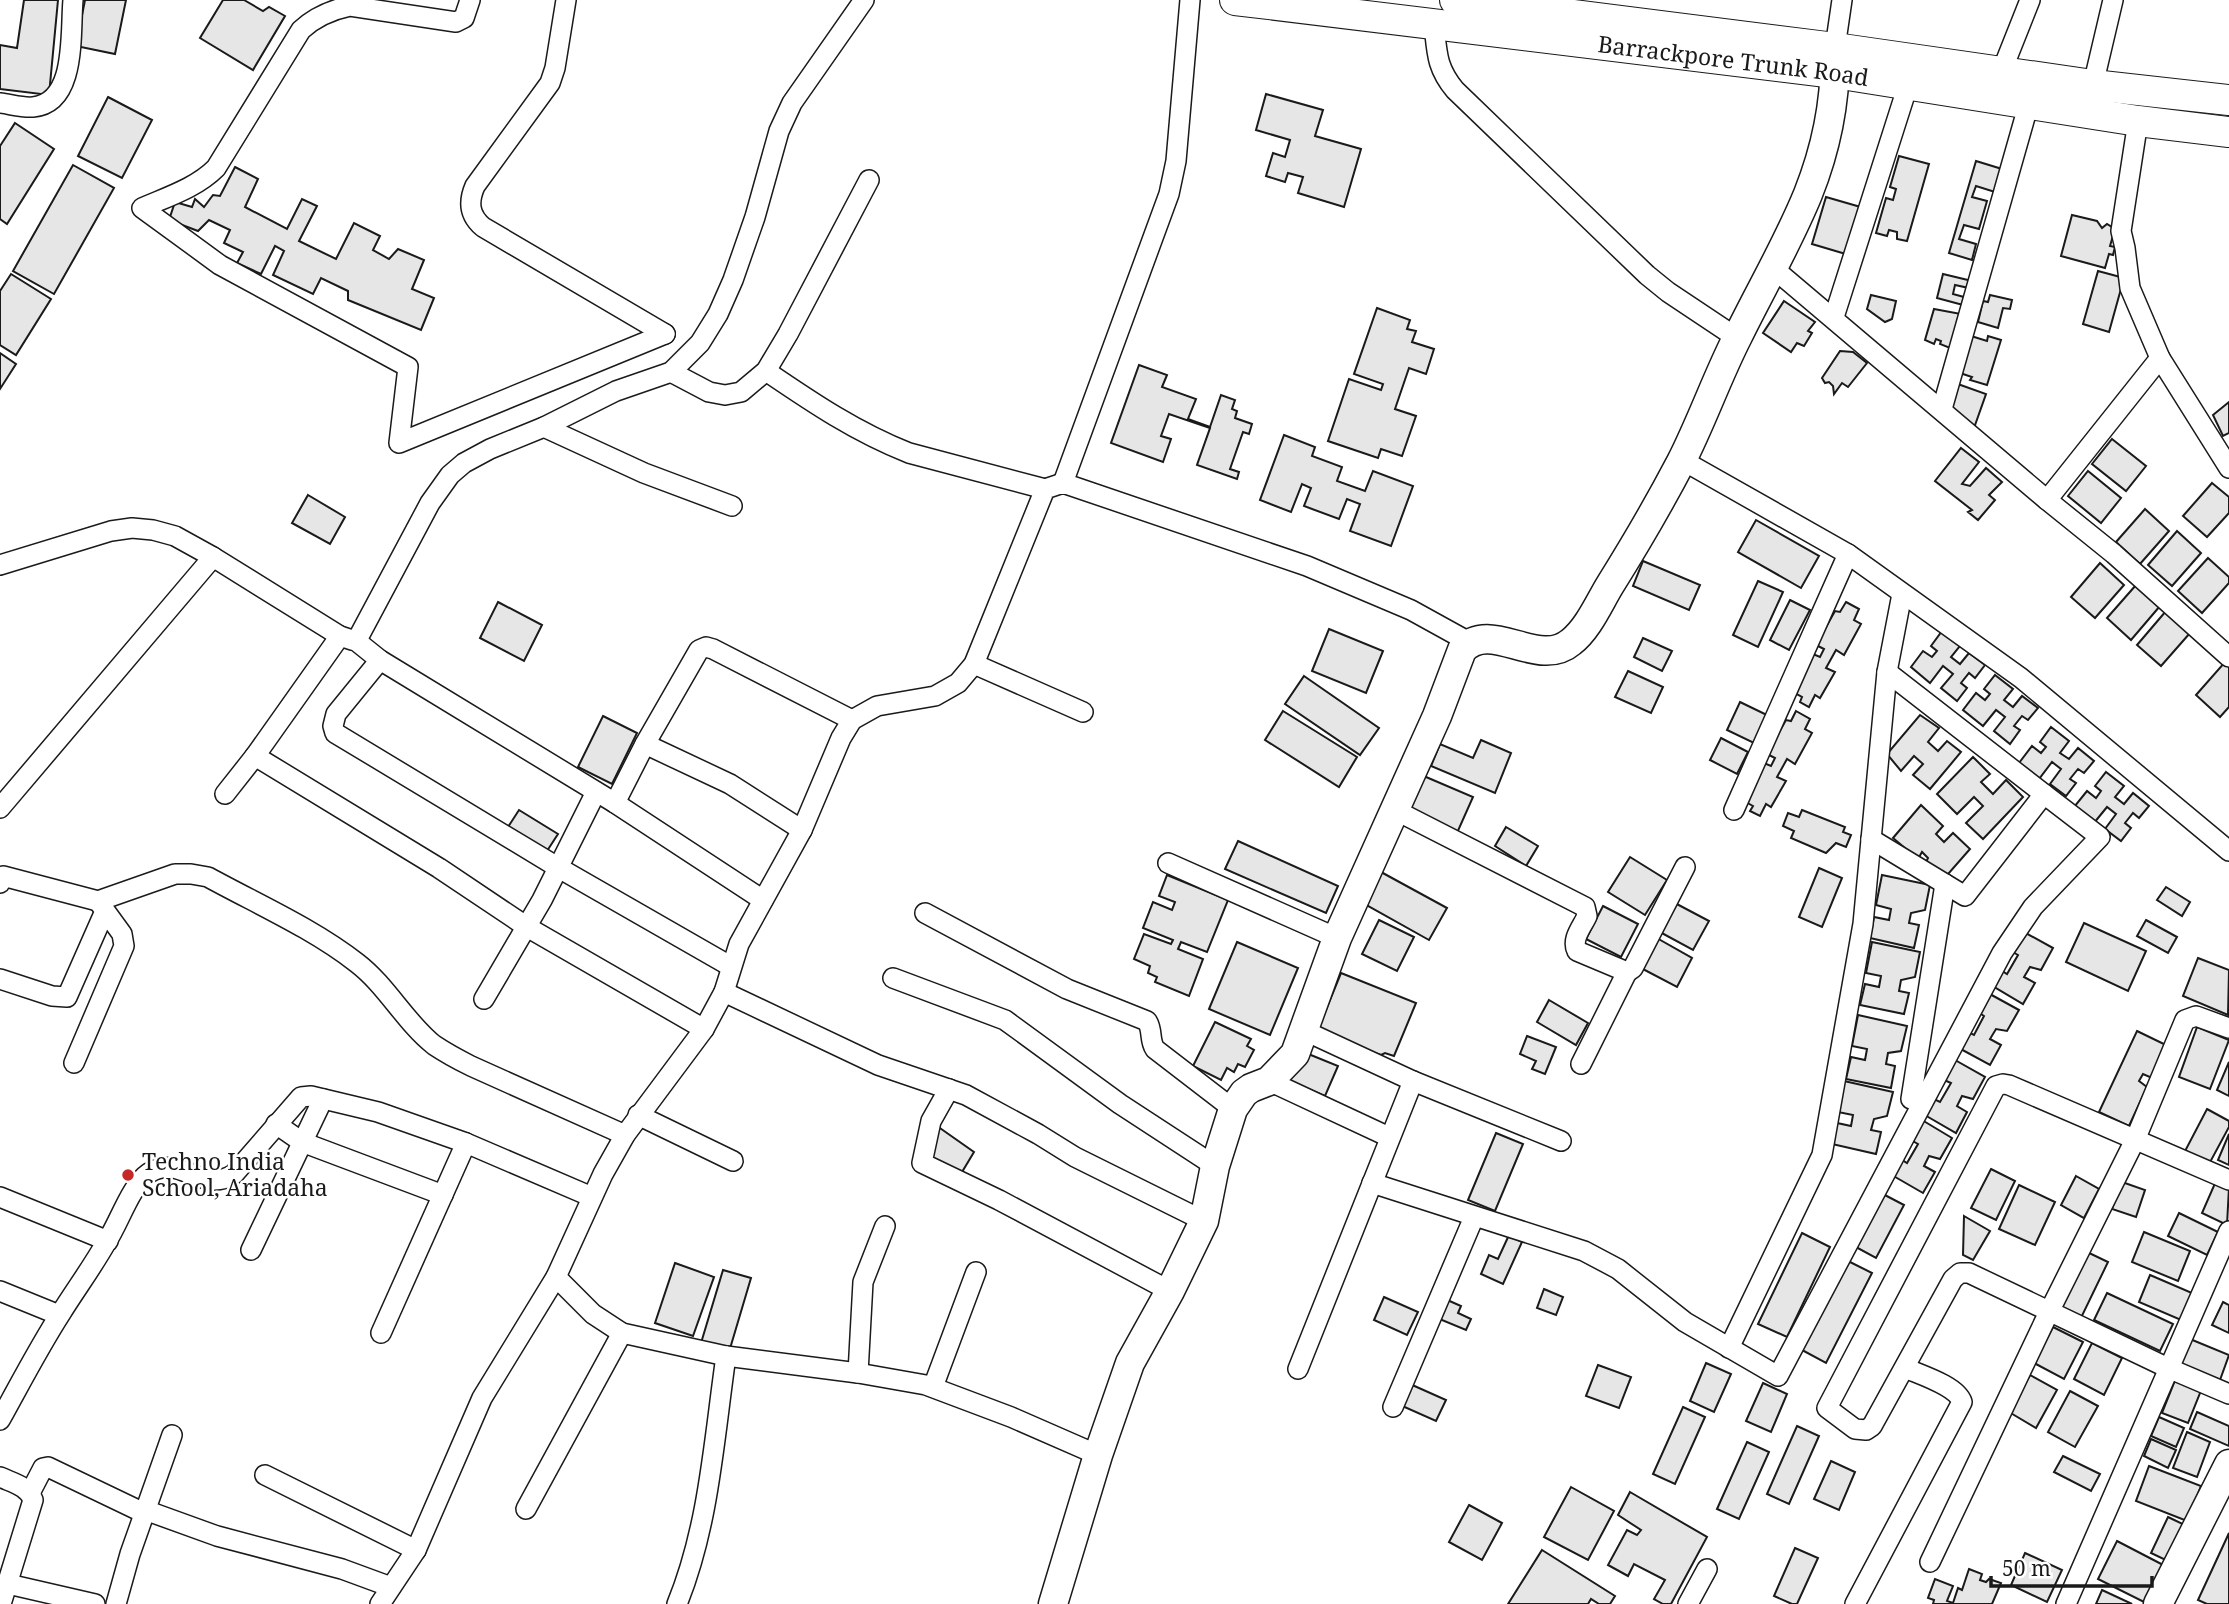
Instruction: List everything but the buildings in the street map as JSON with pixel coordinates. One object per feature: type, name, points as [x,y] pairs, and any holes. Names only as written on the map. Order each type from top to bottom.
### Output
[{"type":"main road","name":"Barrackpore Trunk Road","points":[[1235,0],[1434,24],[1835,61],[2001,72],[2229,100]]},
{"type":"main road","name":"Barrackpore Trunk Road","points":[[1455,0],[1835,61],[1908,85],[2138,121],[2229,132]]},
{"type":"street","points":[[0,103],[33,107],[49,102],[61,91],[67,72],[73,0]]},
{"type":"street","points":[[470,0],[464,19],[456,22],[351,6],[310,22],[300,30],[208,177],[142,208],[220,265],[408,367],[399,443],[665,334],[483,227],[471,213],[470,197],[475,186],[550,83],[566,0]]},
{"type":"street","points":[[225,793],[347,638],[360,635],[430,503],[450,475],[464,463],[490,449],[544,427],[616,391],[671,372],[700,343],[723,303],[755,217],[779,131],[792,103],[864,0]]},
{"type":"street","points":[[380,1604],[416,1550],[482,1398],[556,1277],[592,1197],[625,1135],[682,1061],[704,1029],[724,992],[739,944],[802,830],[841,738],[852,720],[877,706],[935,696],[958,682],[974,664],[1054,486],[1169,194],[1176,161],[1191,0]]},
{"type":"street","points":[[1053,1604],[1098,1455],[1130,1363],[1205,1221],[1215,1166],[1233,1109],[1244,1093],[1269,1081],[1295,1054],[1337,938],[1395,810],[1462,650],[1469,642],[1486,638],[1536,651],[1553,650],[1570,643],[1581,631],[1639,539],[1682,460],[1737,338],[1808,192],[1824,144],[1842,0]]},
{"type":"street","points":[[2001,72],[2030,0]]},
{"type":"street","points":[[2093,85],[2113,0]]},
{"type":"street","points":[[1434,24],[1437,60],[1443,75],[1455,90],[1647,275],[1737,338]]},
{"type":"street","points":[[1834,317],[1908,85]]},
{"type":"street","points":[[1942,409],[2029,103]]},
{"type":"street","points":[[2138,121],[2121,231],[2130,288],[2160,358],[2229,468]]},
{"type":"street","points":[[671,372],[709,392],[725,395],[741,392],[766,371],[869,180]]},
{"type":"street","points":[[1773,268],[2114,554],[2229,657]]},
{"type":"street","points":[[2047,500],[2160,358]]},
{"type":"street","points":[[766,371],[833,417],[909,453],[1054,486],[1307,566],[1411,610],[1469,642]]},
{"type":"street","points":[[544,427],[644,473],[732,506]]},
{"type":"street","points":[[1682,460],[1848,554],[2021,678],[2229,851]]},
{"type":"street","points":[[1,566],[111,531],[132,528],[175,536],[615,803],[763,900]]},
{"type":"street","points":[[1734,810],[1848,554]]},
{"type":"street","points":[[0,808],[213,557]]},
{"type":"street","points":[[1729,1348],[1822,1155],[1863,924],[1887,672],[1902,594]]},
{"type":"street","points":[[615,803],[699,650],[706,648],[852,720]]},
{"type":"street","points":[[380,660],[336,713],[333,726],[335,733],[730,966]]},
{"type":"street","points":[[974,664],[1083,712]]},
{"type":"street","points":[[1373,1183],[1584,1251],[1618,1269],[1685,1322],[1778,1376],[2002,953],[2033,907],[2100,837],[1887,672]]},
{"type":"street","points":[[645,744],[730,784],[802,830]]},
{"type":"street","points":[[256,755],[439,868],[527,927],[704,1029]]},
{"type":"street","points":[[484,999],[527,927],[596,792]]},
{"type":"street","points":[[1871,839],[1965,896],[2044,794]]},
{"type":"street","points":[[1395,810],[1585,907],[1587,916],[1575,940],[1577,950],[1627,972]]},
{"type":"street","points":[[1168,863],[1337,938]]},
{"type":"street","points":[[1581,1064],[1627,972],[1633,968],[1685,867]]},
{"type":"street","points":[[1,874],[101,906],[122,934],[124,946],[74,1063]]},
{"type":"street","points":[[0,979],[52,996],[67,997],[101,906],[175,874],[208,877],[333,946],[359,965],[383,986],[433,1044],[447,1053],[625,1135]]},
{"type":"street","points":[[1911,1098],[1945,884]]},
{"type":"street","points":[[925,913],[1067,989],[1147,1021],[1150,1025],[1150,1040],[1155,1049],[1233,1109]]},
{"type":"street","points":[[893,978],[1005,1020],[1120,1104],[1215,1166]]},
{"type":"street","points":[[724,992],[878,1065],[966,1095],[1075,1157],[1205,1221]]},
{"type":"street","points":[[1930,1562],[2049,1312],[2135,1140],[2185,1020],[2196,1016],[2229,1028]]},
{"type":"street","points":[[1303,1030],[1413,1081],[1562,1141]]},
{"type":"street","points":[[1269,1081],[1389,1137]]},
{"type":"street","points":[[1298,1368],[1413,1081]]},
{"type":"street","points":[[2229,1180],[2009,1085],[1996,1086],[1827,1408],[1855,1429],[1866,1430],[1872,1426],[1953,1279],[1960,1273],[1969,1273],[2168,1368],[2229,1394]]},
{"type":"street","points":[[949,1089],[932,1121],[922,1163],[999,1200],[1170,1290]]},
{"type":"street","points":[[0,1420],[59,1315],[108,1241],[139,1183],[149,1174],[171,1166],[208,1181],[226,1180],[301,1097],[323,1099],[378,1112],[466,1143],[592,1197]]},
{"type":"street","points":[[251,1250],[323,1099]]},
{"type":"street","points":[[638,1115],[733,1161]]},
{"type":"street","points":[[276,1125],[302,1142],[443,1195]]},
{"type":"street","points":[[381,1333],[466,1143]]},
{"type":"street","points":[[0,1197],[108,1241]]},
{"type":"street","points":[[1392,1407],[1474,1217]]},
{"type":"street","points":[[858,1373],[863,1282],[884,1226]]},
{"type":"street","points":[[2066,1604],[2229,1231]]},
{"type":"street","points":[[933,1387],[975,1272]]},
{"type":"street","points":[[556,1277],[593,1314],[622,1333],[726,1356],[858,1373],[933,1387],[1098,1455]]},
{"type":"street","points":[[0,1291],[59,1315]]},
{"type":"street","points":[[526,1509],[622,1333]]},
{"type":"street","points":[[677,1604],[693,1560],[704,1506],[726,1356]]},
{"type":"street","points":[[1855,1604],[1962,1402],[1959,1394],[1951,1389],[1905,1368]]},
{"type":"street","points":[[116,1604],[144,1512],[172,1435]]},
{"type":"street","points":[[2158,1604],[2229,1464]]},
{"type":"street","points":[[30,1493],[45,1466],[144,1512],[217,1536],[342,1569],[391,1587]]},
{"type":"street","points":[[265,1475],[416,1550]]},
{"type":"street","points":[[0,1477],[25,1488],[33,1500],[1,1604]]},
{"type":"street","points":[[1688,1604],[1707,1569]]},
{"type":"street","points":[[8,1584],[94,1604]]},
{"type":"place","name":"Techno India School, Ariadaha","points":[[128,1175]]}]
